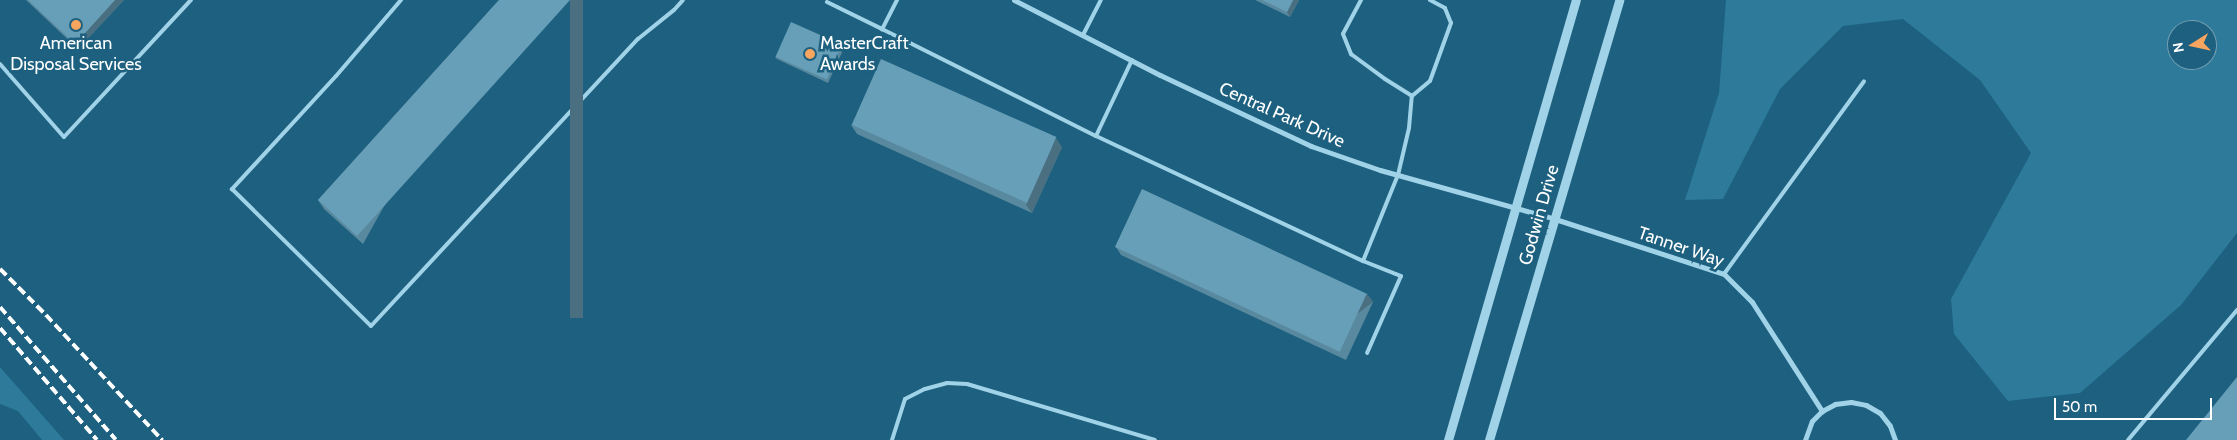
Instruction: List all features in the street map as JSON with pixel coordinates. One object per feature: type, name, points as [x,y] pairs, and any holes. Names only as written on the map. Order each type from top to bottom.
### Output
[{"type":"street","name":"Central Park Drive","points":[[1014,0],[1132,60],[1311,146],[1398,175],[1554,219]]},
{"type":"street","name":"Godwin Drive","points":[[1448,440],[1576,0]]},
{"type":"street","name":"Godwin Drive","points":[[1489,440],[1619,0]]},
{"type":"street","name":"Tanner Way","points":[[1554,219],[1724,274],[1752,302],[1822,411]]},
{"type":"street","points":[[1805,440],[1812,421],[1822,411],[1835,404],[1850,402],[1866,405],[1880,413],[1890,426],[1895,440]]},
{"type":"lane","points":[[0,64],[64,137],[191,0]]},
{"type":"lane","points":[[401,0],[336,76],[232,189],[371,326],[638,39],[674,10],[683,0]]},
{"type":"lane","points":[[882,29],[897,0]]},
{"type":"lane","points":[[1083,35],[1101,0]]},
{"type":"lane","points":[[1361,0],[1343,34],[1352,54],[1385,80],[1412,96]]},
{"type":"lane","points":[[1363,261],[1398,175],[1409,128],[1412,96],[1430,81],[1451,23],[1445,8],[1430,0]]},
{"type":"lane","points":[[826,2],[1096,136],[1363,261],[1401,276],[1367,352]]},
{"type":"lane","points":[[1096,136],[1132,60]]},
{"type":"lane","points":[[1724,274],[1864,82]]},
{"type":"lane","points":[[2128,440],[2237,310]]},
{"type":"lane","points":[[892,440],[905,399],[924,389],[947,383],[967,384],[1155,440]]},
{"type":"shaded area","points":[[1726,0],[2237,0],[2237,233],[2181,305],[2080,393],[2008,401],[1954,334],[1951,299],[2031,153],[1980,80],[1903,19],[1843,26],[1780,89],[1723,199],[1685,200],[1719,93]]},
{"type":"shaded area","points":[[0,367],[64,440],[42,440],[18,411],[0,404]]},
{"type":"building","name":"American Disposal Services","points":[[28,0],[115,0],[75,44]]},
{"type":"building","points":[[499,0],[570,0],[357,236],[318,200]]},
{"type":"building","points":[[1262,0],[1293,0],[1287,12]]},
{"type":"building","name":"MasterCraft Awards","points":[[791,22],[842,45],[827,79],[776,57]]},
{"type":"building","points":[[881,59],[1056,137],[1027,203],[852,125]]},
{"type":"building","points":[[1142,189],[1367,294],[1340,352],[1115,247]]},
{"type":"building","points":[[2237,377],[2237,440],[2186,440]]},
{"type":"railway","points":[[0,269],[46,315],[162,440]]},
{"type":"railway","points":[[0,307],[116,440]]},
{"type":"railway","points":[[0,328],[97,440]]},
{"type":"place","name":"American Disposal Services","points":[[76,25]]},
{"type":"place","name":"MasterCraft Awards","points":[[810,54]]}]
